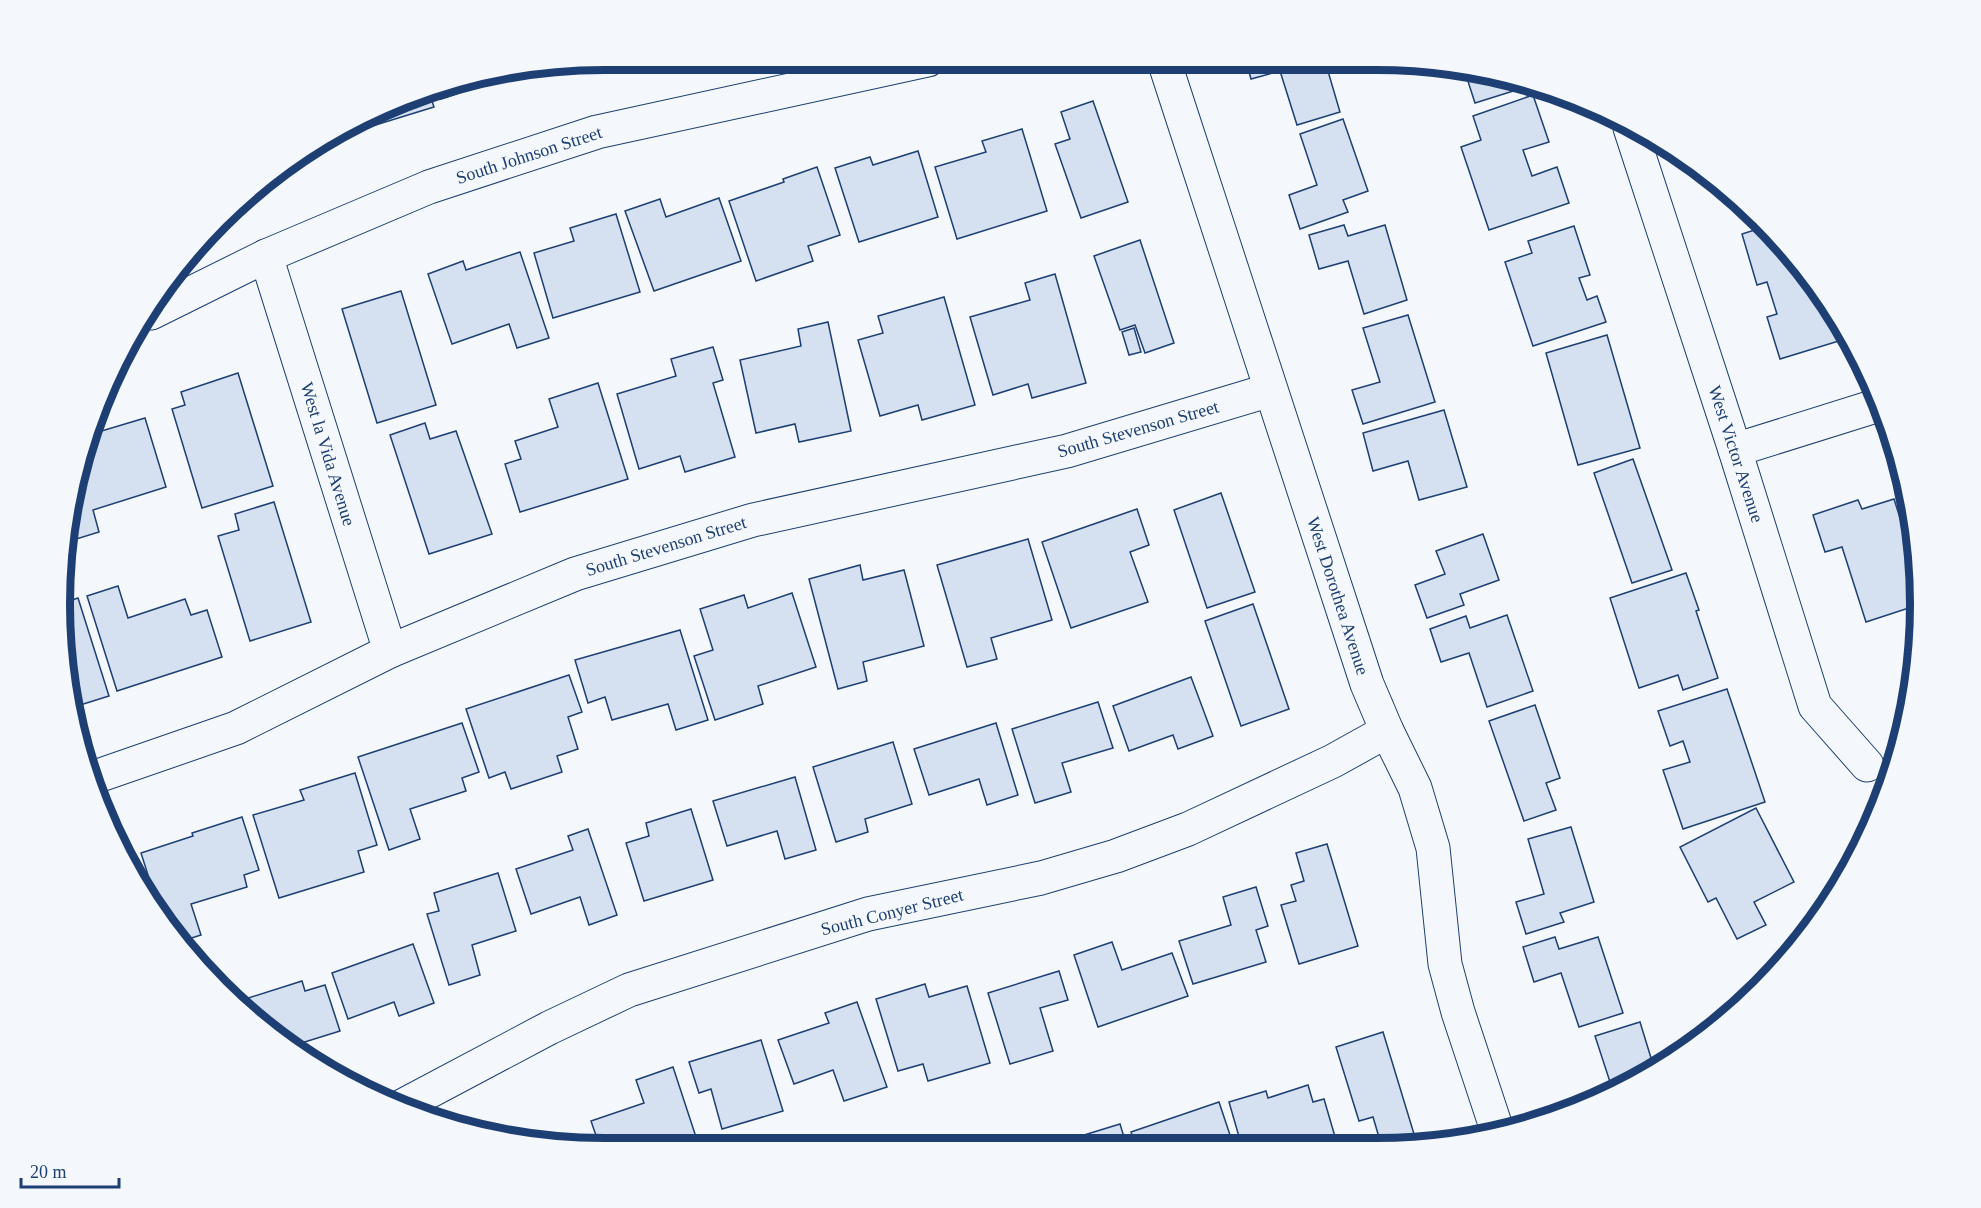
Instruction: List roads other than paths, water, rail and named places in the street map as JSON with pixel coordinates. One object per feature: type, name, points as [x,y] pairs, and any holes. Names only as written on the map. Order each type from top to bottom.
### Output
[{"type":"street","name":"South Johnson Street","points":[[160,309],[266,256],[429,187],[597,132],[882,70]]},
{"type":"street","name":"West Dorothea Avenue","points":[[1167,70],[1367,684],[1415,788],[1433,848],[1445,964],[1458,1012],[1495,1124]]},
{"type":"street","name":"West Victor Avenue","points":[[1633,136],[1735,450],[1815,706],[1867,765]]},
{"type":"street","name":"West la Vida Avenue","points":[[266,256],[390,651]]},
{"type":"street","name":"South Stevenson Street","points":[[99,775],[236,728],[390,651],[575,574],[753,520],[1067,451],[1270,390]]},
{"type":"street","points":[[1735,450],[1873,407]]},
{"type":"street","name":"South Conyer Street","points":[[411,1101],[549,1028],[629,990],[868,914],[1041,878],[1116,856],[1188,829],[1333,760],[1387,731]]}]
